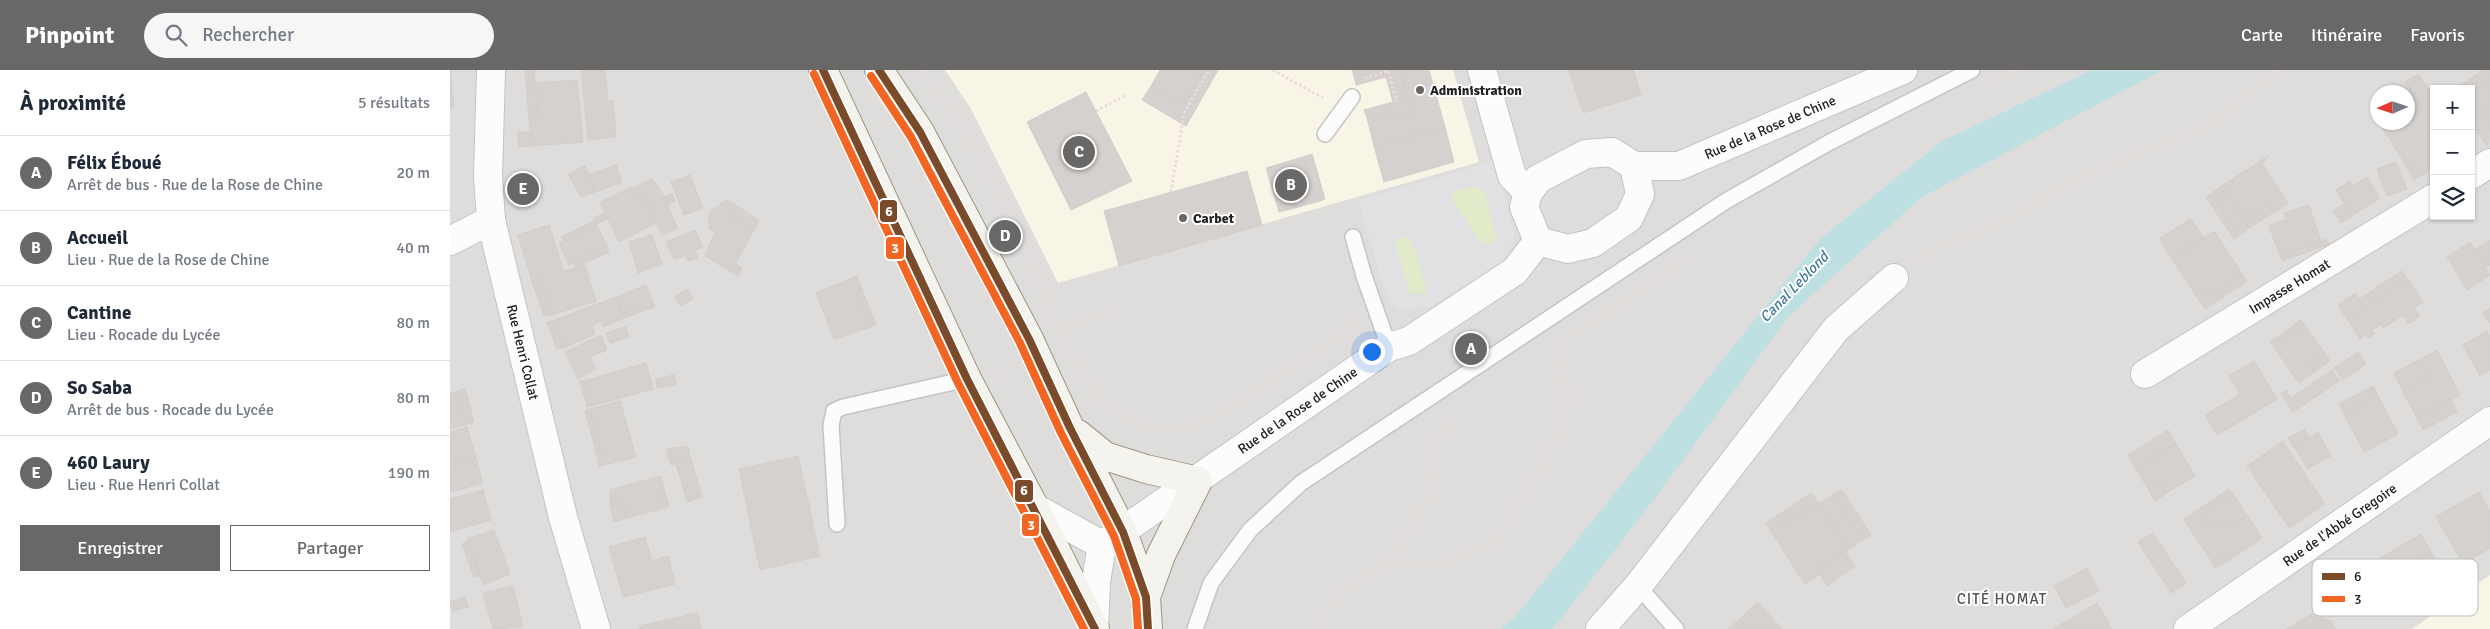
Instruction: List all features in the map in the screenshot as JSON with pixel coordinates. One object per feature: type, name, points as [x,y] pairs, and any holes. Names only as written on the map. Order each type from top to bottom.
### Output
[{"type":"main road","points":[[823,70],[966,379],[1035,508],[1094,628]]},
{"type":"main road","points":[[879,70],[920,132],[1029,339],[1070,428],[1112,539],[1146,598]]},
{"type":"main road","points":[[1070,428],[1105,456],[1146,469],[1198,481],[1161,555],[1146,598],[1148,629]]},
{"type":"street","name":"Rue Henri Collat","points":[[491,70],[488,176],[490,220],[563,517],[596,629]]},
{"type":"street","points":[[1482,70],[1512,176],[1528,193]]},
{"type":"street","name":"Rue de la Rose de Chine","points":[[1634,166],[1679,166],[1903,70]]},
{"type":"street","points":[[1612,152],[1634,166],[1640,194],[1629,218],[1593,243],[1568,249],[1538,241],[1524,207],[1528,193],[1538,179],[1586,154],[1612,152]]},
{"type":"street","points":[[2475,173],[2490,164]]},
{"type":"street","name":"Impasse Homat","points":[[2145,374],[2430,200]]},
{"type":"street","points":[[450,241],[490,220]]},
{"type":"street","name":"Rue de la Rose de Chine","points":[[1112,539],[1389,347],[1410,340],[1515,271],[1538,241]]},
{"type":"street","points":[[1600,629],[1638,586],[1836,329],[1894,278]]},
{"type":"street","name":"Rue de l'Abbé Gregoire","points":[[2188,629],[2490,421]]},
{"type":"street","points":[[1035,508],[1112,539],[1096,582],[1094,628]]},
{"type":"lane","points":[[1195,629],[1211,583],[1250,530],[1301,483],[1726,201],[1830,142],[1972,70]]},
{"type":"lane","points":[[1325,134],[1352,97]]},
{"type":"lane","points":[[1353,237],[1370,294],[1389,347]]},
{"type":"lane","points":[[837,524],[831,425],[834,411],[843,407],[966,379]]},
{"type":"lane","points":[[1638,586],[1676,629]]},
{"type":"path","points":[[921,70],[964,130],[1022,243],[1058,327],[1091,389],[1112,410],[1137,425],[1170,430],[1203,424],[1274,380],[1352,327],[1351,309]]},
{"type":"path","points":[[1171,192],[1184,113],[1209,70]]},
{"type":"path","points":[[1273,70],[1342,109]]},
{"type":"path","points":[[1988,84],[2020,70]]},
{"type":"path","points":[[1894,278],[1938,248],[2003,223],[2071,181],[2213,123],[2278,70]]},
{"type":"path","points":[[1352,97],[1349,83],[1388,71],[1397,102]]},
{"type":"path","points":[[1096,111],[1126,96]]},
{"type":"path","points":[[1548,348],[1618,307],[1688,256]]},
{"type":"path","points":[[1058,327],[1114,310]]},
{"type":"path","points":[[1388,562],[1436,566],[1496,541],[1544,462],[1569,404],[1565,361],[1556,344]]},
{"type":"path","points":[[999,388],[1010,366]]},
{"type":"path","points":[[1317,629],[1332,597],[1388,562],[1428,498],[1445,413],[1437,418]]},
{"type":"shaded area","points":[[450,70],[2490,70],[2490,629],[450,629]]},
{"type":"shaded area","points":[[945,70],[1453,70],[1479,162],[1058,283],[971,109]]},
{"type":"shaded area","points":[[1496,161],[1514,233],[1507,261],[1433,305],[1398,310],[1384,290],[1359,200]],"holes":[[[1476,186],[1484,190],[1496,237],[1491,244],[1482,244],[1451,198],[1453,191]],[[1404,237],[1412,242],[1428,294],[1410,294],[1394,240]]]},
{"type":"shaded area","points":[[1316,225],[1343,290],[1247,326],[1253,347],[1127,388],[1081,293]]},
{"type":"shaded area","points":[[2490,575],[2490,629],[2412,629],[2431,616],[2478,616],[2478,583]]},
{"type":"green space","points":[[1477,186],[1484,190],[1496,237],[1491,245],[1482,245],[1450,198],[1453,191]]},
{"type":"green space","points":[[1404,236],[1412,242],[1428,293],[1410,294],[1394,240]]},
{"type":"water","name":"Canal Leblond","points":[[2092,70],[2163,70],[1922,197],[1789,316],[1656,497],[1553,629],[1502,629],[1514,618],[1821,238],[1942,141]]},
{"type":"building","points":[[450,70],[454,108],[450,108]]},
{"type":"building","points":[[525,70],[534,70],[538,118],[529,119]]},
{"type":"building","points":[[581,70],[605,70],[608,101],[613,101],[616,137],[588,140]]},
{"type":"building","points":[[1160,70],[1203,70],[1184,104],[1151,86]]},
{"type":"building","points":[[1203,70],[1218,70],[1186,126],[1142,100],[1151,86],[1184,104]]},
{"type":"building","points":[[1352,70],[1375,70],[1354,76]]},
{"type":"building","points":[[1375,70],[1400,70],[1412,115],[1395,119],[1393,111],[1367,118],[1364,110],[1393,102],[1386,77],[1356,85],[1354,76]]},
{"type":"building","name":"Administration","points":[[1400,70],[1429,70],[1445,127],[1374,146],[1367,118],[1393,111],[1395,119],[1412,115]]},
{"type":"building","points":[[1569,70],[1633,70],[1641,95],[1583,113]]},
{"type":"building","points":[[2483,70],[2490,70],[2490,80],[2475,90],[2475,85],[2465,85],[2464,83]]},
{"type":"building","points":[[2418,74],[2421,78],[2410,85],[2405,82]]},
{"type":"building","points":[[2421,78],[2430,93],[2430,164],[2415,173],[2405,157],[2402,159],[2384,130],[2415,130],[2415,85],[2410,85]]},
{"type":"building","points":[[577,80],[583,142],[531,146],[529,119],[538,118],[535,83]]},
{"type":"building","points":[[2490,80],[2490,120],[2475,99],[2475,90]]},
{"type":"building","points":[[1086,92],[1132,181],[1071,210],[1027,122]]},
{"type":"building","points":[[2475,99],[2490,120],[2488,147],[2475,128]]},
{"type":"building","points":[[1445,127],[1454,162],[1384,182],[1374,146]]},
{"type":"building","points":[[517,132],[529,132],[531,146],[519,147]]},
{"type":"building","points":[[1312,154],[1325,199],[1317,202],[1303,157]]},
{"type":"building","points":[[2268,156],[2262,164],[2288,203],[2273,213],[2268,205],[2245,221],[2225,189],[2233,183],[2231,180]]},
{"type":"building","points":[[1303,157],[1317,202],[1287,210],[1285,203],[1277,205],[1266,168]]},
{"type":"building","points":[[2405,157],[2415,173],[2430,164],[2430,170],[2414,180],[2402,159]]},
{"type":"building","points":[[2396,162],[2407,189],[2387,196],[2377,169]]},
{"type":"building","points":[[616,165],[622,182],[595,192],[588,175]]},
{"type":"building","points":[[585,166],[595,192],[581,197],[568,174]]},
{"type":"building","name":"Carbet","points":[[1247,171],[1262,225],[1119,266],[1104,211]]},
{"type":"building","points":[[690,175],[703,208],[684,215],[671,182]]},
{"type":"building","points":[[2367,177],[2380,198],[2352,216],[2339,195]]},
{"type":"building","points":[[529,178],[534,194],[516,199],[511,183]]},
{"type":"building","points":[[652,179],[665,197],[646,205],[633,188]]},
{"type":"building","points":[[2231,180],[2233,183],[2225,189],[2223,185]]},
{"type":"building","points":[[2350,181],[2352,185],[2339,195],[2336,190]]},
{"type":"building","points":[[2223,185],[2225,189],[2213,197],[2239,236],[2234,239],[2206,197]]},
{"type":"building","points":[[632,187],[646,205],[648,204],[656,223],[619,242],[600,202]]},
{"type":"building","points":[[2225,189],[2245,221],[2234,228],[2213,197]]},
{"type":"building","points":[[672,194],[675,201],[667,204],[665,197]]},
{"type":"building","points":[[665,197],[677,228],[662,235],[648,204]]},
{"type":"building","points":[[726,200],[733,203],[727,212],[754,230],[731,272],[705,256],[715,232],[709,229],[709,213]]},
{"type":"building","points":[[733,203],[759,221],[754,230],[727,212]]},
{"type":"building","points":[[1285,203],[1287,210],[1279,212],[1277,205]]},
{"type":"building","points":[[2344,204],[2352,216],[2341,223],[2333,211]]},
{"type":"building","points":[[2268,205],[2273,213],[2249,228],[2245,221]]},
{"type":"building","points":[[2309,205],[2321,242],[2280,256],[2269,226],[2286,219],[2284,213]]},
{"type":"building","points":[[605,213],[607,219],[596,224],[593,218]]},
{"type":"building","points":[[2190,219],[2204,238],[2172,259],[2159,239]]},
{"type":"building","points":[[595,221],[597,226],[564,241],[562,236]]},
{"type":"building","points":[[2245,221],[2249,228],[2239,236],[2234,228]]},
{"type":"building","points":[[549,225],[564,271],[585,265],[596,301],[551,315],[540,279],[532,281],[518,235]]},
{"type":"building","points":[[597,226],[607,246],[569,265],[559,243]]},
{"type":"building","points":[[695,230],[703,247],[695,250],[698,258],[688,261],[685,255],[674,260],[666,242]]},
{"type":"building","points":[[2214,231],[2243,275],[2211,296],[2204,287],[2195,294],[2172,259]]},
{"type":"building","points":[[652,235],[662,264],[638,273],[629,242]]},
{"type":"building","points":[[2327,239],[2329,244],[2324,246],[2321,242]]},
{"type":"building","points":[[2490,240],[2490,265],[2486,267],[2475,250]]},
{"type":"building","points":[[2321,242],[2324,246],[2282,261],[2280,256]]},
{"type":"building","points":[[2470,242],[2490,275],[2467,290],[2447,257]]},
{"type":"building","points":[[607,246],[609,252],[576,267],[574,262]]},
{"type":"building","points":[[735,263],[742,268],[738,276],[731,272]]},
{"type":"building","points":[[2402,271],[2408,279],[2364,308],[2359,299]]},
{"type":"building","points":[[2243,275],[2247,281],[2205,309],[2195,294],[2204,287],[2211,296]]},
{"type":"building","points":[[857,276],[862,289],[857,291],[871,327],[834,339],[816,293]]},
{"type":"building","points":[[540,279],[551,315],[544,316],[532,281]]},
{"type":"building","points":[[2408,279],[2423,302],[2414,308],[2420,316],[2409,324],[2403,315],[2383,328],[2381,325],[2372,330],[2374,334],[2368,338],[2366,335],[2360,339],[2347,319]]},
{"type":"building","points":[[646,285],[655,307],[637,313],[635,309],[622,314],[616,297]]},
{"type":"building","points":[[688,289],[693,299],[680,306],[675,296]]},
{"type":"building","points":[[862,289],[876,325],[871,327],[857,291]]},
{"type":"building","points":[[2355,293],[2364,308],[2347,319],[2338,305]]},
{"type":"building","points":[[616,297],[624,318],[603,327],[601,321],[592,326],[595,334],[563,348],[552,321]]},
{"type":"building","points":[[2490,308],[2490,323],[2483,313]]},
{"type":"building","points":[[635,309],[637,313],[624,318],[622,314]]},
{"type":"building","points":[[2301,320],[2304,324],[2273,346],[2270,342]]},
{"type":"building","points":[[552,321],[563,348],[557,349],[547,322]]},
{"type":"building","points":[[2304,324],[2325,353],[2309,364],[2314,372],[2299,383],[2273,346]]},
{"type":"building","points":[[626,327],[629,337],[610,343],[606,333]]},
{"type":"building","points":[[2487,331],[2490,337],[2490,370],[2480,376],[2463,345]]},
{"type":"building","points":[[601,335],[607,350],[590,357],[596,369],[578,379],[565,352]]},
{"type":"building","points":[[2437,350],[2460,395],[2417,418],[2402,390],[2428,377],[2419,360]]},
{"type":"building","points":[[2358,352],[2366,364],[2343,380],[2334,368]]},
{"type":"building","points":[[2325,353],[2330,361],[2314,372],[2309,364]]},
{"type":"building","points":[[2419,360],[2428,377],[2402,390],[2394,373]]},
{"type":"building","points":[[2254,361],[2277,399],[2217,435],[2205,415],[2240,394],[2229,376]]},
{"type":"building","points":[[646,363],[653,389],[591,406],[584,381]]},
{"type":"building","points":[[2332,370],[2339,381],[2293,412],[2281,394],[2286,390],[2291,398]]},
{"type":"building","points":[[674,375],[676,384],[657,388],[656,379]]},
{"type":"building","points":[[580,381],[584,381],[591,406],[587,407]]},
{"type":"building","points":[[2373,386],[2378,396],[2344,414],[2339,404]]},
{"type":"building","points":[[465,389],[474,422],[467,424],[458,391]]},
{"type":"building","points":[[458,391],[467,424],[450,429],[450,393]]},
{"type":"building","points":[[2378,396],[2398,434],[2364,452],[2344,414]]},
{"type":"building","points":[[2451,400],[2457,412],[2423,430],[2417,418]]},
{"type":"building","points":[[620,401],[636,457],[599,466],[596,452],[601,450],[590,409]]},
{"type":"building","points":[[590,409],[601,450],[596,452],[585,411]]},
{"type":"building","points":[[467,427],[476,458],[450,465],[450,432]]},
{"type":"building","points":[[2305,429],[2309,437],[2293,447],[2288,438]]},
{"type":"building","points":[[2168,430],[2176,444],[2136,469],[2128,455]]},
{"type":"building","points":[[2318,432],[2331,456],[2308,469],[2294,446]]},
{"type":"building","points":[[2283,441],[2325,504],[2289,528],[2247,466]]},
{"type":"building","points":[[2176,444],[2195,476],[2165,494],[2158,480],[2147,487],[2136,469]]},
{"type":"building","points":[[688,446],[690,456],[669,459],[667,449]]},
{"type":"building","points":[[690,456],[702,497],[687,502],[683,488],[687,488],[686,482],[682,484],[676,464],[671,465],[669,459]]},
{"type":"building","points":[[798,456],[820,556],[760,570],[739,469]]},
{"type":"building","points":[[476,458],[483,483],[450,492],[450,465]]},
{"type":"building","points":[[661,476],[665,493],[657,496],[661,509],[627,518],[622,501],[610,505],[610,490]]},
{"type":"building","points":[[2158,480],[2165,494],[2155,501],[2147,487]]},
{"type":"building","points":[[686,482],[687,488],[683,488],[682,484]]},
{"type":"building","points":[[2229,489],[2233,494],[2202,515],[2199,509]]},
{"type":"building","points":[[483,490],[491,520],[450,532],[450,499]]},
{"type":"building","points":[[1842,490],[1871,535],[1862,540],[1833,495]]},
{"type":"building","points":[[2479,492],[2490,511],[2490,548],[2471,559],[2460,559],[2436,517]]},
{"type":"building","points":[[665,493],[669,506],[661,509],[657,496]]},
{"type":"building","points":[[1811,493],[1819,504],[1804,514],[1802,511],[1770,530],[1766,523]]},
{"type":"building","points":[[2233,494],[2247,515],[2235,523],[2207,522],[2202,515]]},
{"type":"building","points":[[1833,495],[1862,540],[1848,550],[1819,504]]},
{"type":"building","points":[[622,501],[627,518],[614,522],[610,505]]},
{"type":"building","points":[[1819,504],[1848,550],[1817,570],[1820,574],[1805,584],[1770,530],[1802,511],[1804,514]]},
{"type":"building","points":[[2199,509],[2207,522],[2217,524],[2235,523],[2247,515],[2262,538],[2229,560],[2224,553],[2212,562],[2184,520]]},
{"type":"building","points":[[494,530],[510,574],[483,585],[468,539]]},
{"type":"building","points":[[2153,533],[2186,583],[2171,593],[2138,542]]},
{"type":"building","points":[[2421,534],[2431,552],[2416,559],[2379,559]]},
{"type":"building","points":[[645,537],[652,561],[668,556],[675,584],[623,597],[609,547]]},
{"type":"building","points":[[468,540],[480,576],[474,577],[462,544]]},
{"type":"building","points":[[1845,551],[1855,566],[1827,586],[1817,570]]},
{"type":"building","points":[[2431,552],[2435,559],[2416,559]]},
{"type":"building","points":[[2224,553],[2229,560],[2216,568],[2212,562]]},
{"type":"building","points":[[2087,568],[2099,591],[2066,608],[2054,586]]},
{"type":"building","points":[[513,586],[523,627],[493,629],[483,593]]},
{"type":"building","points":[[465,597],[468,607],[453,611],[450,602]]},
{"type":"building","points":[[1758,602],[1782,629],[1728,629]]},
{"type":"building","points":[[2097,603],[2112,629],[2053,629]]},
{"type":"building","points":[[698,613],[701,629],[640,629],[640,626]]},
{"type":"building","points":[[2312,614],[2312,616],[2319,616],[2313,629],[2287,629]]},
{"type":"building","points":[[2319,616],[2331,621],[2336,629],[2313,629]]},
{"type":"transit line","name":"6","points":[[823,70],[967,379],[1095,629]]},
{"type":"transit line","name":"6","points":[[879,70],[920,132],[1029,339],[1070,428],[1123,532],[1146,597],[1148,629]]},
{"type":"transit line","name":"3","points":[[814,74],[958,383],[1084,629]]},
{"type":"transit line","name":"3","points":[[871,76],[911,137],[1020,343],[1061,433],[1114,536],[1136,599],[1138,629]]},
{"type":"place","name":"Administration","points":[[1420,90]]},
{"type":"place","name":"Cantine","points":[[1079,152]]},
{"type":"place","name":"Accueil","points":[[1291,185]]},
{"type":"place","name":"460 Laury","points":[[523,189]]},
{"type":"place","name":"Carbet","points":[[1183,218]]},
{"type":"place","name":"So Saba","points":[[1005,236]]},
{"type":"place","name":"Félix Éboué","points":[[1471,349]]},
{"type":"district","name":"CITÉ HOMAT","points":[[2002,599]]}]
